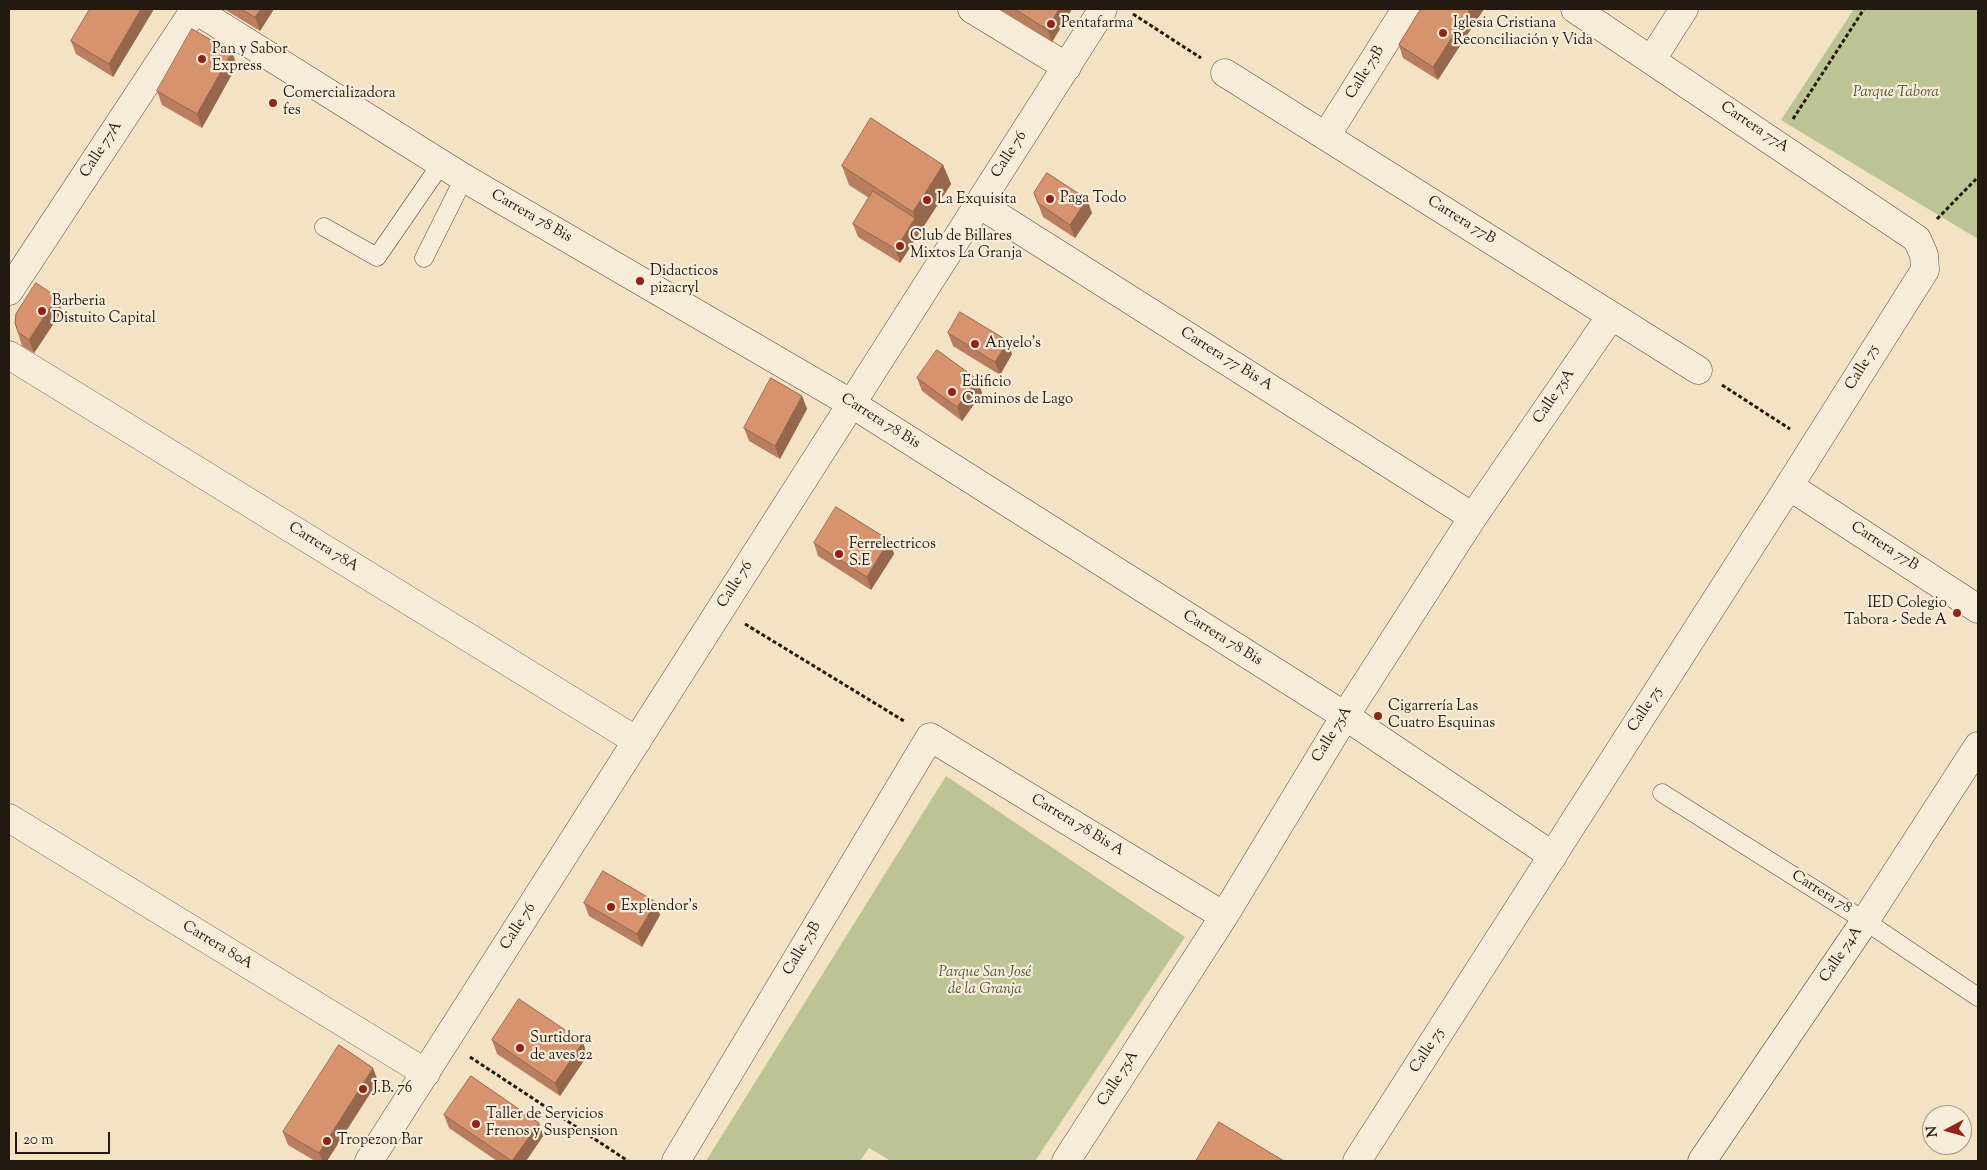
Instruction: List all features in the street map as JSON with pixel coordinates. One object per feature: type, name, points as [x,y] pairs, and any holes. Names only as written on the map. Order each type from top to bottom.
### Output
[{"type":"street","name":"Carrera 78 Bis","points":[[195,9],[464,178],[852,404],[1344,716],[1553,856]]},
{"type":"street","name":"Calle 77A","points":[[9,291],[195,9]]},
{"type":"street","points":[[972,9],[1067,67]]},
{"type":"street","name":"Calle 76","points":[[369,1161],[1103,9]]},
{"type":"street","name":"Calle 75B","points":[[1326,136],[1406,9]]},
{"type":"street","name":"Carrera 77A","points":[[1575,9],[1777,144],[1921,247]]},
{"type":"street","points":[[1652,59],[1684,9]]},
{"type":"street","name":"Carrera 77B","points":[[1225,73],[1698,370]]},
{"type":"street","name":"Carrera 77 Bis A","points":[[979,204],[1473,517]]},
{"type":"street","name":"Calle 75","points":[[1357,1161],[1925,270],[1921,247]]},
{"type":"street","name":"Calle 75A","points":[[1066,1161],[1224,916],[1344,716],[1473,517],[1611,316]]},
{"type":"street","name":"Carrera 78A","points":[[9,355],[637,741]]},
{"type":"street","name":"Carrera 77B","points":[[1789,486],[1978,609]]},
{"type":"street","name":"Calle 75B","points":[[676,1161],[930,737]]},
{"type":"street","name":"Carrera 78 Bis A","points":[[930,737],[1224,916]]},
{"type":"street","name":"Calle 74A","points":[[1702,1161],[1865,921],[1978,746]]},
{"type":"street","name":"Carrera 80A","points":[[9,818],[426,1073]]},
{"type":"lane","points":[[324,228],[377,257],[441,164]]},
{"type":"lane","points":[[424,258],[464,178]]},
{"type":"lane","name":"Carrera 78","points":[[1662,793],[1865,921],[1978,997]]},
{"type":"path","points":[[1125,9],[1225,73]]},
{"type":"path","points":[[1777,144],[1864,9]]},
{"type":"path","points":[[1921,247],[1978,176]]},
{"type":"path","points":[[1698,370],[1815,445]]},
{"type":"path","points":[[721,610],[930,737]]},
{"type":"path","points":[[446,1041],[628,1161]]},
{"type":"green space","name":"Parque Tabora","points":[[1854,9],[1978,9],[1978,239],[1781,120]]},
{"type":"green space","name":"Parque San José de la Granja","points":[[946,776],[1185,937],[1035,1161],[891,1161],[869,1148],[860,1161],[706,1161]]},
{"type":"building","points":[[90,9],[141,9],[109,64],[71,41]]},
{"type":"building","points":[[241,9],[261,9],[255,17]]},
{"type":"building","points":[[1015,9],[1059,9],[1047,29]]},
{"type":"building","name":"Iglesia Cristiana Reconciliación y Vida","points":[[1421,9],[1470,9],[1433,67],[1399,45]]},
{"type":"building","points":[[192,29],[232,52],[197,114],[157,91]]},
{"type":"building","points":[[871,118],[943,165],[913,212],[842,166]]},
{"type":"building","points":[[1047,173],[1087,199],[1070,225],[1038,203],[1034,193]]},
{"type":"building","points":[[873,191],[915,218],[896,249],[853,224]]},
{"type":"building","points":[[36,283],[57,297],[29,340],[18,332],[15,323],[16,314]]},
{"type":"building","points":[[960,312],[1008,341],[995,362],[948,333]]},
{"type":"building","points":[[937,350],[977,379],[957,407],[917,378]]},
{"type":"building","points":[[771,378],[802,396],[775,446],[744,428]]},
{"type":"building","points":[[836,507],[889,540],[867,577],[814,543]]},
{"type":"building","points":[[603,871],[656,902],[637,934],[584,903]]},
{"type":"building","points":[[519,999],[583,1042],[555,1083],[492,1040]]},
{"type":"building","points":[[339,1045],[373,1068],[319,1153],[283,1132]]},
{"type":"building","points":[[471,1076],[539,1123],[512,1161],[444,1115]]},
{"type":"building","points":[[1219,1122],[1284,1161],[1196,1161]]},
{"type":"place","name":"Pentafarma","points":[[1051,24]]},
{"type":"place","name":"Iglesia Cristiana Reconciliación y Vida","points":[[1443,33]]},
{"type":"place","name":"Pan y Sabor Express","points":[[202,59]]},
{"type":"place","name":"Comercializadora fes","points":[[273,103]]},
{"type":"place","name":"Paga Todo","points":[[1050,199]]},
{"type":"place","name":"La Exquisita","points":[[927,200]]},
{"type":"place","name":"Club de Billares Mixtos La Granja","points":[[900,246]]},
{"type":"place","name":"Didacticos pizacryl","points":[[640,281]]},
{"type":"place","name":"Barberia Distuito Capital","points":[[42,311]]},
{"type":"place","name":"Anyelo's","points":[[975,344]]},
{"type":"place","name":"Edificio Caminos de Lago","points":[[952,392]]},
{"type":"place","name":"Ferrelectricos S.E","points":[[839,554]]},
{"type":"place","name":"IED Colegio Tabora - Sede A","points":[[1957,613]]},
{"type":"place","name":"Cigarrería Las Cuatro Esquinas","points":[[1378,716]]},
{"type":"place","name":"Explendor's","points":[[611,907]]},
{"type":"place","name":"Surtidora de aves 22","points":[[520,1048]]},
{"type":"place","name":"J.B. 76","points":[[363,1089]]},
{"type":"place","name":"Taller de Servicios Frenos y Suspension","points":[[476,1124]]},
{"type":"place","name":"Tropezon Bar","points":[[327,1141]]}]
